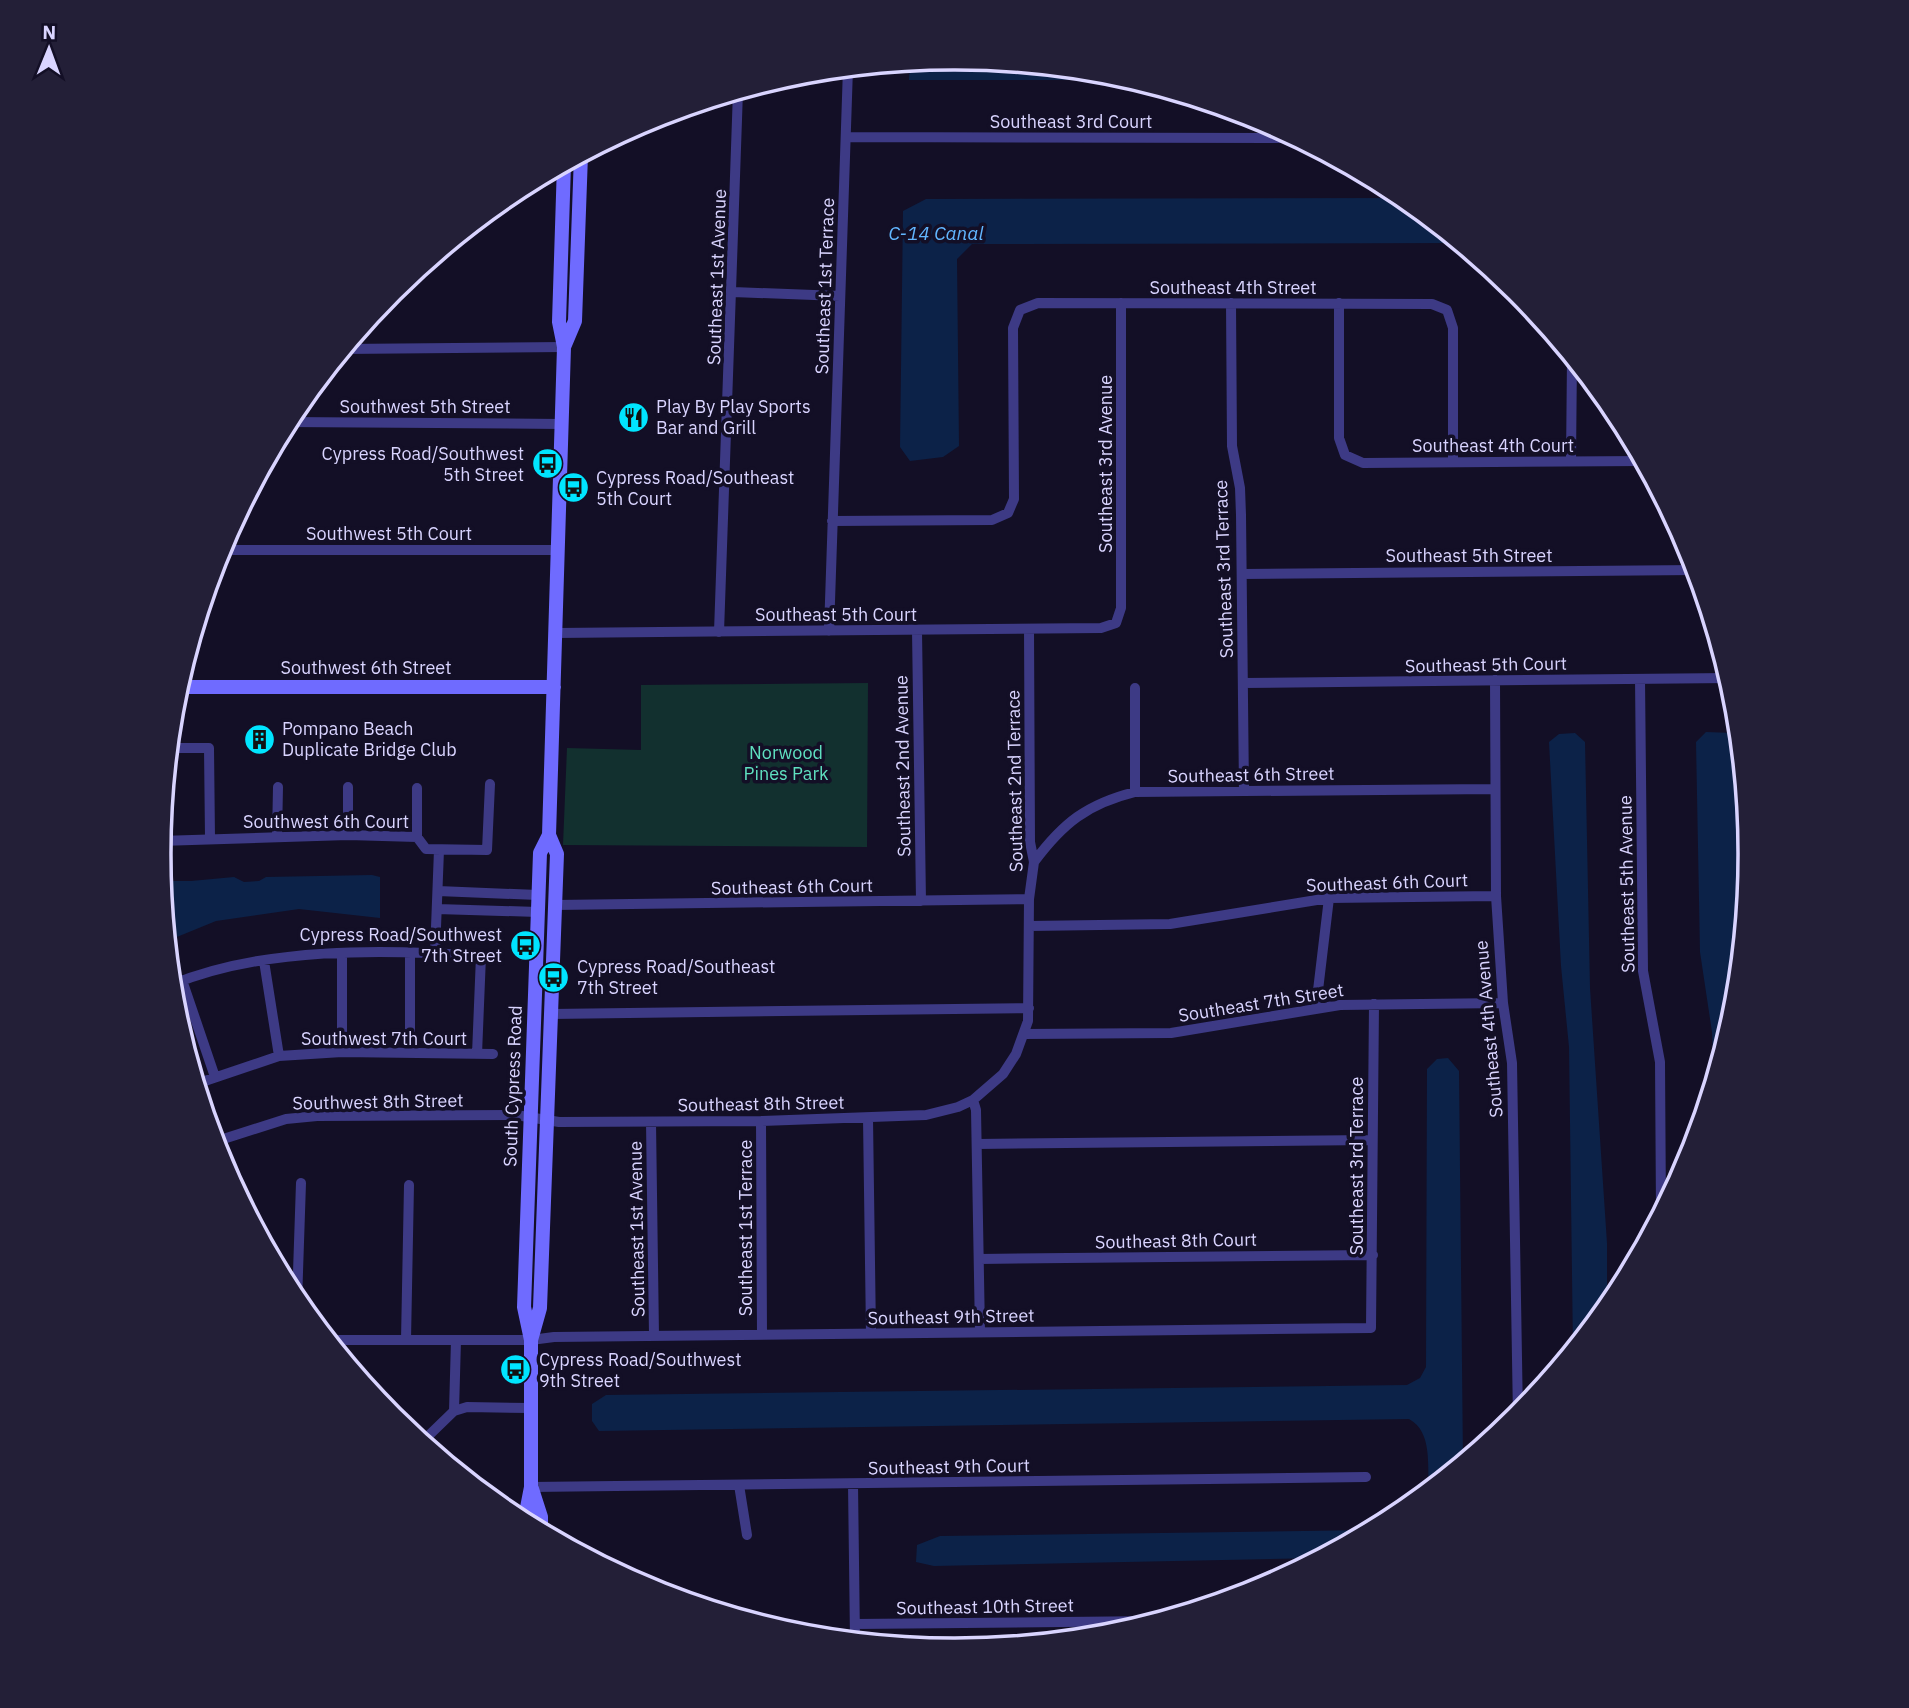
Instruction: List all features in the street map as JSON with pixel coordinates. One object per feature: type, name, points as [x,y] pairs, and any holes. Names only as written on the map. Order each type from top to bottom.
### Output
[{"type":"street","name":"Southeast 1st Terrace","points":[[829,631],[848,78]]},
{"type":"street","name":"Southeast 1st Avenue","points":[[719,632],[738,101]]},
{"type":"street","name":"Southeast 3rd Court","points":[[846,137],[1272,138]]},
{"type":"street","name":"South Cypress Road","points":[[564,347],[576,321],[582,165]]},
{"type":"street","name":"South Cypress Road","points":[[526,1511],[531,1487],[531,1340],[524,1307],[540,853],[549,835],[564,347],[559,322],[564,175]]},
{"type":"street","points":[[733,292],[840,296]]},
{"type":"street","name":"Southeast 4th Street","points":[[832,521],[992,520],[1008,513],[1013,499],[1013,328],[1020,310],[1038,303],[1429,303],[1447,310],[1453,328],[1452,462]]},
{"type":"street","name":"Southeast 3rd Avenue","points":[[1116,623],[1122,608],[1121,303]]},
{"type":"street","name":"Southeast 3rd Terrace","points":[[1231,303],[1231,435],[1240,488],[1244,791]]},
{"type":"street","name":"Southeast 4th Court","points":[[1339,303],[1339,438],[1345,455],[1363,463],[1632,461]]},
{"type":"street","points":[[355,349],[564,347]]},
{"type":"street","points":[[1571,461],[1572,372]]},
{"type":"street","name":"Southwest 5th Street","points":[[300,422],[562,424]]},
{"type":"street","name":"Southwest 5th Court","points":[[232,550],[558,550]]},
{"type":"street","name":"Southeast 5th Street","points":[[1242,574],[1685,570]]},
{"type":"street","name":"Southeast 5th Court","points":[[556,633],[1101,628],[1116,623]]},
{"type":"street","name":"Southeast 2nd Terrace","points":[[973,1100],[1003,1074],[1024,1034],[1029,1008],[1029,899],[1034,862],[1030,842],[1029,629]]},
{"type":"street","name":"Southeast 2nd Avenue","points":[[917,631],[920,901]]},
{"type":"street","name":"Southeast 5th Court","points":[[1243,683],[1718,678]]},
{"type":"street","name":"Southeast 5th Avenue","points":[[1640,679],[1643,971],[1660,1062],[1661,1195]]},
{"type":"street","name":"Southeast 4th Avenue","points":[[1495,680],[1496,896],[1503,1003],[1512,1063],[1518,1399]]},
{"type":"street","name":"Southwest 6th Street","points":[[189,687],[554,687]]},
{"type":"street","points":[[1135,688],[1135,792]]},
{"type":"street","points":[[178,748],[209,748],[210,838]]},
{"type":"street","name":"Southwest 6th Court","points":[[171,840],[348,835],[417,837],[426,849],[487,850],[490,784]]},
{"type":"street","points":[[277,837],[278,787]]},
{"type":"street","points":[[348,787],[348,835]]},
{"type":"street","points":[[417,788],[417,837]]},
{"type":"street","name":"Southeast 6th Street","points":[[1034,862],[1054,835],[1087,809],[1111,798],[1135,792],[1495,789]]},
{"type":"street","name":"South Cypress Road","points":[[531,1340],[540,1308],[557,854],[549,835]]},
{"type":"street","points":[[435,953],[439,849]]},
{"type":"street","points":[[438,891],[538,895]]},
{"type":"street","name":"Southeast 6th Court","points":[[1029,926],[1170,924],[1329,898],[1496,896]]},
{"type":"street","points":[[1316,1007],[1329,898]]},
{"type":"street","name":"Southeast 6th Court","points":[[555,905],[1029,899]]},
{"type":"street","points":[[437,909],[538,912]]},
{"type":"street","points":[[410,953],[410,1052]]},
{"type":"street","points":[[215,1077],[182,980],[219,968],[298,954],[435,953],[481,956],[477,1054]]},
{"type":"street","points":[[342,954],[342,1052]]},
{"type":"street","points":[[264,961],[279,1056]]},
{"type":"street","name":"Southeast 7th Street","points":[[1024,1034],[1171,1033],[1316,1007],[1503,1003]]},
{"type":"street","name":"Southeast 3rd Terrace","points":[[1371,1328],[1374,1004]]},
{"type":"street","points":[[551,1014],[1029,1008]]},
{"type":"street","name":"Southwest 7th Court","points":[[204,1081],[279,1056],[342,1052],[493,1054]]},
{"type":"street","points":[[973,1100],[976,1110],[980,1332]]},
{"type":"street","name":"Southeast 8th Street","points":[[547,1120],[651,1122],[868,1118],[926,1115],[958,1107],[973,1100]]},
{"type":"street","name":"Southwest 8th Street","points":[[224,1139],[286,1119],[317,1116],[516,1115],[547,1120]]},
{"type":"street","points":[[868,1118],[871,1334]]},
{"type":"street","name":"Southeast 1st Terrace","points":[[761,1121],[762,1335]]},
{"type":"street","name":"Southeast 1st Avenue","points":[[651,1122],[654,1336]]},
{"type":"street","points":[[977,1144],[1372,1140]]},
{"type":"street","points":[[298,1281],[301,1183]]},
{"type":"street","points":[[406,1340],[409,1185]]},
{"type":"street","name":"Southeast 8th Court","points":[[979,1259],[1373,1255]]},
{"type":"street","name":"Southeast 9th Street","points":[[340,1340],[531,1340],[554,1337],[1371,1328]]},
{"type":"street","points":[[454,1411],[456,1340]]},
{"type":"street","points":[[429,1435],[454,1411],[467,1408],[531,1408]]},
{"type":"street","name":"Southeast 9th Court","points":[[531,1487],[1366,1477]]},
{"type":"street","points":[[853,1484],[855,1631]]},
{"type":"street","points":[[739,1485],[747,1535]]},
{"type":"street","name":"South Cypress Road","points":[[531,1487],[541,1520]]},
{"type":"street","name":"Southeast 10th Street","points":[[855,1625],[1113,1622]]},
{"type":"green space","name":"Norwood Pines Park","points":[[868,683],[867,847],[563,845],[567,748],[641,750],[641,685]]},
{"type":"water","points":[[954,70],[1006,72],[1076,80],[909,80],[909,72]]},
{"type":"water","name":"C-14 Canal","points":[[1384,198],[1445,243],[972,244],[957,259],[959,446],[943,457],[910,461],[900,447],[903,211],[926,199]]},
{"type":"water","points":[[1706,732],[1729,733],[1737,803],[1737,905],[1732,956],[1713,1053],[1700,952],[1696,742]]},
{"type":"water","points":[[1575,733],[1585,742],[1590,988],[1607,1243],[1607,1288],[1573,1335],[1569,1047],[1561,966],[1549,742],[1559,734]]},
{"type":"water","points":[[234,877],[244,882],[259,881],[266,877],[380,877],[380,918],[299,909],[216,921],[175,938],[172,881]]},
{"type":"water","points":[[1448,1058],[1459,1071],[1463,1450],[1429,1478],[1425,1441],[1417,1425],[1409,1419],[599,1431],[592,1421],[592,1404],[606,1395],[1407,1385],[1420,1378],[1426,1367],[1427,1069],[1437,1059]]},
{"type":"water","points":[[1350,1530],[1298,1558],[934,1566],[916,1562],[917,1545],[940,1536]]},
{"type":"place","name":"Play By Play Sports Bar and Grill","points":[[633,417]]},
{"type":"place","name":"Cypress Road/Southwest 5th Street","points":[[547,464]]},
{"type":"place","name":"Cypress Road/Southeast 5th Court","points":[[573,488]]},
{"type":"place","name":"Pompano Beach Duplicate Bridge Club","points":[[259,739]]},
{"type":"place","name":"Cypress Road/Southwest 7th Street","points":[[525,945]]},
{"type":"place","name":"Cypress Road/Southeast 7th Street","points":[[554,977]]},
{"type":"place","name":"Cypress Road/Southwest 9th Street","points":[[516,1370]]}]
